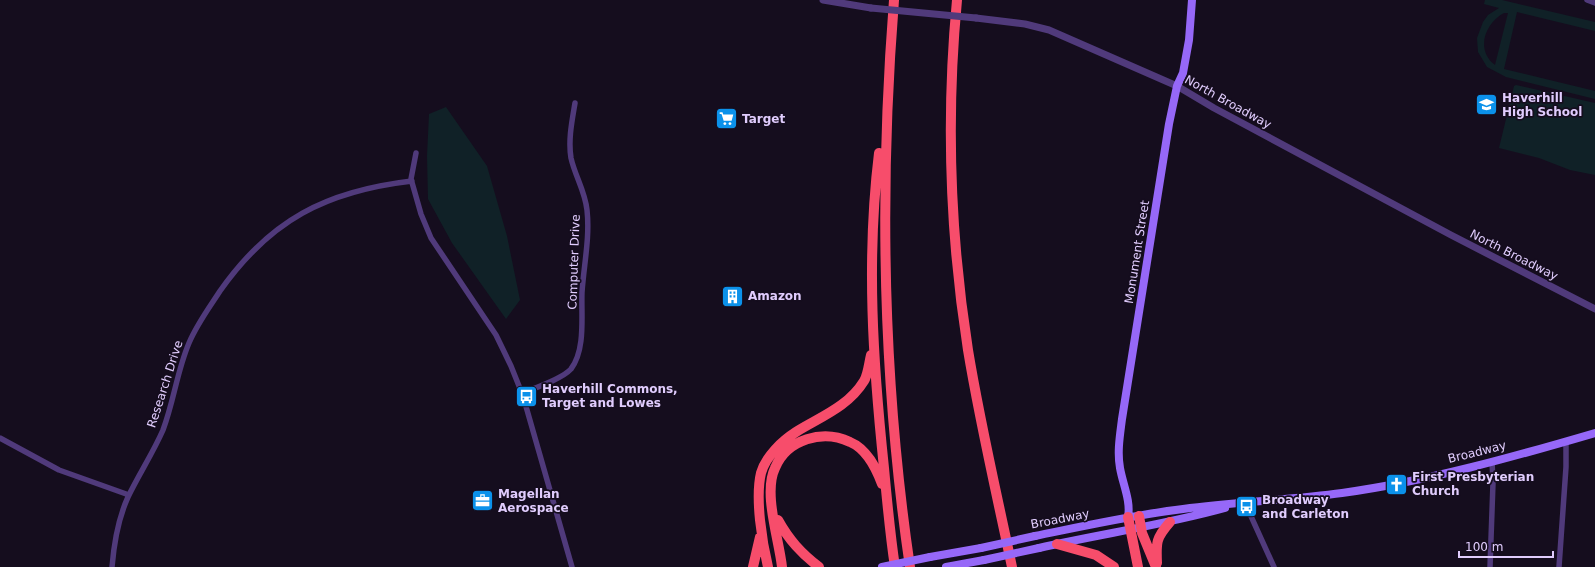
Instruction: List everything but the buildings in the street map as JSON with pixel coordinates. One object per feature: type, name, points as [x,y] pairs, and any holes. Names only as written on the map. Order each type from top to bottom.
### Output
[{"type":"highway","points":[[894,0],[886,108],[884,220],[886,320],[894,438],[910,567]]},
{"type":"highway","points":[[957,0],[952,74],[952,155],[954,224],[959,284],[978,406],[1013,567]]},
{"type":"highway","points":[[886,108],[872,218],[871,286],[873,345],[885,493],[895,567]]},
{"type":"highway","points":[[768,567],[761,530],[759,504],[761,473],[772,453],[795,433],[845,403],[864,381],[873,345]]},
{"type":"highway","points":[[782,567],[773,511],[771,484],[775,467],[785,453],[795,444],[814,437],[830,436],[850,442],[860,449],[872,462],[885,493]]},
{"type":"highway","points":[[773,511],[786,536],[819,567]]},
{"type":"highway","points":[[1129,513],[1135,528],[1157,567]]},
{"type":"highway","points":[[1138,567],[1135,528],[1139,516]]},
{"type":"highway","points":[[1157,567],[1156,541],[1160,533],[1170,522]]},
{"type":"highway","points":[[753,567],[761,530]]},
{"type":"highway","points":[[1057,544],[1096,555],[1114,567]]},
{"type":"main road","name":"Monument Street","points":[[1129,513],[1120,468],[1118,446],[1169,124],[1177,86],[1183,73],[1188,47],[1192,0]]},
{"type":"main road","name":"Broadway","points":[[882,567],[981,548],[1129,513],[1139,516],[1183,509],[1342,493],[1378,487],[1492,461],[1595,433]]},
{"type":"main road","name":"Broadway","points":[[946,567],[1170,522],[1245,503]]},
{"type":"street","name":"North Broadway","points":[[823,0],[871,8],[1026,24],[1048,30],[1177,86],[1214,108],[1437,227],[1595,309]]},
{"type":"street","points":[[1587,0],[1595,3]]},
{"type":"street","name":"Computer Drive","points":[[522,393],[561,375],[571,368],[579,349],[583,325],[582,292],[587,210],[584,192],[572,158],[570,141],[576,103]]},
{"type":"street","points":[[416,153],[412,181],[421,214],[431,238],[496,335],[511,366],[522,393],[572,567]]},
{"type":"street","name":"Research Drive","points":[[112,567],[114,543],[119,522],[129,495],[152,453],[168,416],[180,368],[189,343],[200,321],[215,298],[247,256],[264,239],[283,224],[307,210],[359,190],[384,184],[412,181]]},
{"type":"street","points":[[0,438],[59,470],[129,495]]},
{"type":"street","points":[[1559,567],[1566,467],[1566,442]]},
{"type":"street","points":[[1490,567],[1493,483],[1492,461]]},
{"type":"street","points":[[1245,503],[1274,567]]},
{"type":"shaded area","points":[[1485,0],[1502,0],[1595,22],[1595,31],[1517,12],[1504,69],[1595,91],[1595,99],[1506,77],[1487,67],[1478,52],[1477,38],[1483,22],[1488,15],[1499,8],[1484,4]],"holes":[[[1504,13],[1508,13],[1495,65],[1485,52],[1485,37],[1492,23],[1497,17]]]},
{"type":"shaded area","points":[[1516,85],[1595,103],[1595,175],[1570,170],[1539,158],[1499,148],[1514,86]]},
{"type":"shaded area","points":[[446,107],[487,166],[507,236],[520,300],[506,319],[452,243],[428,199],[427,156],[429,114]]},
{"type":"place","name":"Haverhill High School","points":[[1487,105]]},
{"type":"place","name":"Target","points":[[727,119]]},
{"type":"place","name":"Amazon","points":[[732,296]]},
{"type":"place","name":"Haverhill Commons, Target and Lowes","points":[[527,396]]},
{"type":"place","name":"First Presbyterian Church","points":[[1396,484]]},
{"type":"place","name":"Magellan Aerospace","points":[[482,501]]},
{"type":"place","name":"Broadway and Carleton","points":[[1247,507]]}]
